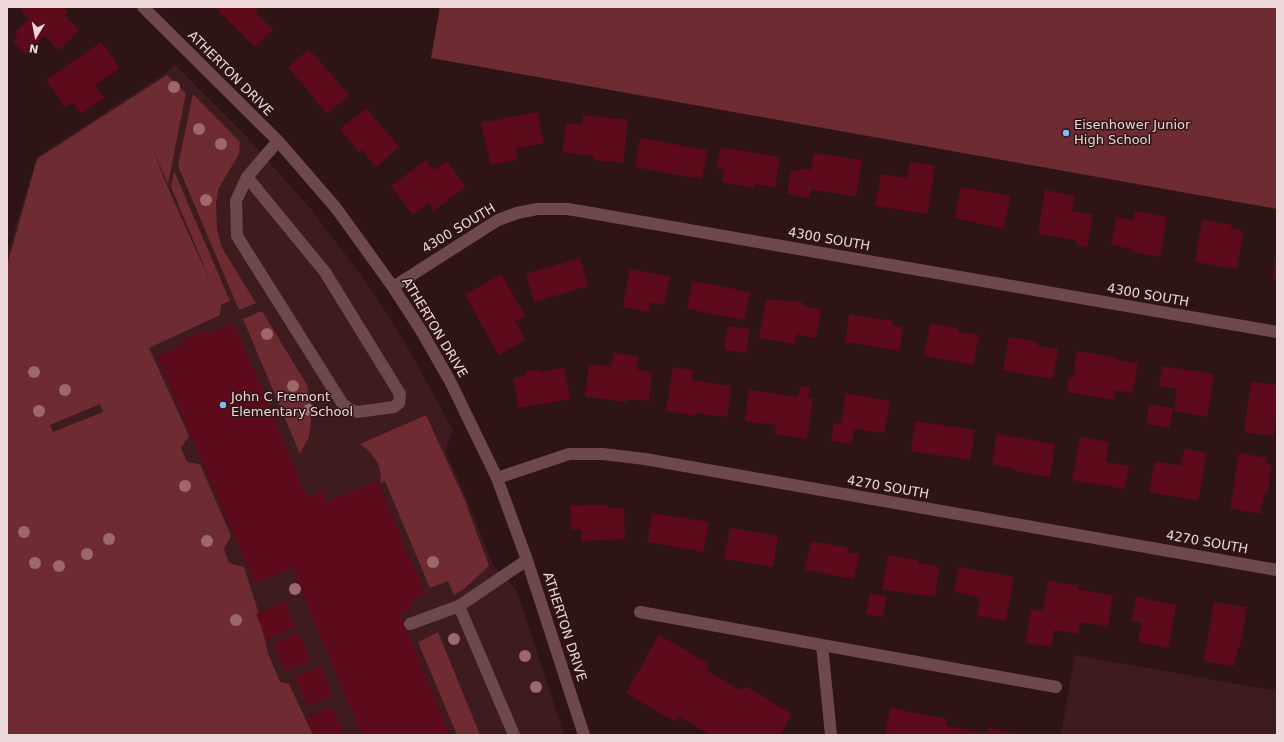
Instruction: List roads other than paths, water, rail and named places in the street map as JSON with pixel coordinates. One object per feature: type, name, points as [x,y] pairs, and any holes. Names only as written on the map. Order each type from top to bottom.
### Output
[{"type":"street","name":"ATHERTON DRIVE","points":[[143,7],[278,141],[336,208],[393,287],[450,381],[497,478],[527,560],[584,735]]},
{"type":"street","points":[[247,177],[325,272],[400,394],[399,403],[394,407],[357,412],[349,409],[342,403],[237,236],[236,201],[247,177],[278,141]]},
{"type":"street","name":"4300 SOUTH","points":[[393,287],[498,220],[517,213],[537,209],[568,210],[1277,332]]},
{"type":"street","name":"4270 SOUTH","points":[[497,478],[569,454],[602,454],[645,459],[1277,570]]},
{"type":"street","points":[[410,624],[459,606],[527,560]]},
{"type":"street","points":[[459,606],[514,735]]},
{"type":"street","points":[[640,612],[1056,686]]},
{"type":"street","points":[[822,645],[831,735]]},
{"type":"place","name":"Eisenhower Junior High School","points":[[1066,133]]},
{"type":"place","name":"John C Fremont Elementary School","points":[[223,405]]}]
